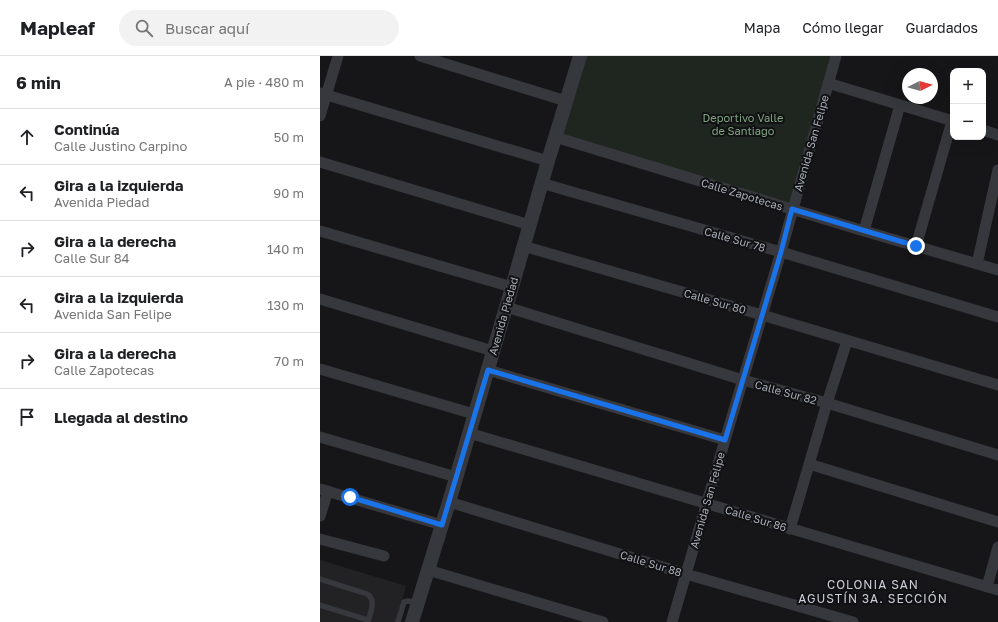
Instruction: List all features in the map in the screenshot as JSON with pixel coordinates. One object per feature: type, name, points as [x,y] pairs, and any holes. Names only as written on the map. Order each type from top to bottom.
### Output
[{"type":"street","points":[[320,116],[323,94],[338,56]]},
{"type":"street","points":[[420,56],[566,101]]},
{"type":"street","name":"Avenida Piedad","points":[[412,622],[449,502],[580,56]]},
{"type":"street","name":"Avenida San Felipe","points":[[672,622],[781,252],[836,56]]},
{"type":"street","points":[[828,83],[950,120]]},
{"type":"street","points":[[323,94],[548,161]]},
{"type":"street","points":[[864,231],[900,105]]},
{"type":"street","points":[[916,246],[950,128]]},
{"type":"street","points":[[986,131],[998,135]]},
{"type":"street","name":"Calle Zapotecas","points":[[555,137],[998,270]]},
{"type":"street","points":[[320,162],[530,225]]},
{"type":"street","points":[[977,264],[998,170]]},
{"type":"street","name":"Calle Sur 78","points":[[542,183],[998,317]]},
{"type":"street","points":[[320,231],[512,287]]},
{"type":"street","name":"Calle Sur 80","points":[[524,246],[998,385]]},
{"type":"street","points":[[320,299],[493,351]]},
{"type":"street","name":"Calle Sur 82","points":[[506,307],[743,380],[827,403],[998,454]]},
{"type":"street","points":[[790,529],[808,464],[847,341]]},
{"type":"street","points":[[320,369],[474,414]]},
{"type":"street","points":[[488,370],[725,440]]},
{"type":"street","name":"Calle Sur 86","points":[[469,433],[998,590]]},
{"type":"street","points":[[320,436],[456,477]]},
{"type":"street","points":[[808,464],[998,522]]},
{"type":"street","points":[[320,516],[324,490],[442,525]]},
{"type":"street","name":"Calle Sur 88","points":[[449,502],[686,574],[853,622]]},
{"type":"street","points":[[320,539],[384,556]]},
{"type":"street","points":[[987,587],[998,547]]},
{"type":"street","points":[[428,570],[603,622]]},
{"type":"lane","points":[[320,579],[367,594],[372,598],[368,621],[320,605]]},
{"type":"lane","points":[[398,622],[404,602],[408,601],[418,604]]},
{"type":"shaded area","points":[[320,560],[406,586],[396,622],[320,622]]},
{"type":"green space","name":"Deportivo Valle de Santiago","points":[[576,56],[833,56],[790,207],[554,136]]},
{"type":"district","name":"COLONIA SAN AGUSTÍN 3A. SECCIÓN","points":[[873,591]]},
{"type":"route","points":[[350,497],[442,525],[488,370],[725,440],[781,252],[792,209],[916,246]]}]
